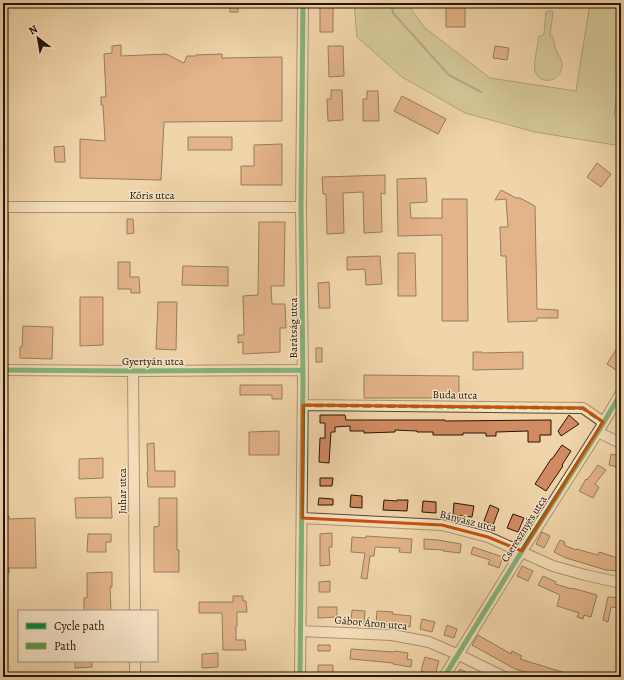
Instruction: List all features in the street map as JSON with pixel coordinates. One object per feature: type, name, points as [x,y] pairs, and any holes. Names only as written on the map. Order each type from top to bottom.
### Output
[{"type":"street","name":"Barátság utca","points":[[300,677],[303,405],[301,207],[303,3]]},
{"type":"street","name":"Kőris utca","points":[[3,207],[301,207]]},
{"type":"street","points":[[3,207],[3,260]]},
{"type":"street","name":"Gyertyán utca","points":[[3,370],[303,370]]},
{"type":"street","name":"Juhar utca","points":[[133,371],[135,610]]},
{"type":"street","name":"Cseresznyés utca","points":[[444,677],[621,393]]},
{"type":"street","name":"Buda utca","points":[[303,405],[583,408],[603,422]]},
{"type":"street","points":[[598,432],[621,442]]},
{"type":"street","name":"Bányász utca","points":[[302,518],[442,525],[488,537],[553,566],[621,583]]},
{"type":"street","name":"Gábor Áron utca","points":[[300,631],[392,635],[429,642],[459,654],[504,677]]},
{"type":"street","points":[[135,662],[135,677]]},
{"type":"highlighted area","points":[[303,405],[583,408],[603,422],[522,551],[488,537],[442,525],[302,518]]},
{"type":"green space","points":[[354,3],[407,3],[424,27],[490,78],[576,91],[590,3],[621,3],[621,72],[614,115],[621,116],[621,146],[535,132],[465,113],[402,77],[357,37]]},
{"type":"green space","points":[[546,12],[553,12],[550,36],[553,37],[555,47],[562,61],[562,67],[558,76],[554,79],[545,80],[538,76],[535,71],[535,64],[539,36],[544,34]]},
{"type":"building","points":[[230,3],[238,3],[238,12],[230,12]]},
{"type":"building","points":[[320,3],[333,3],[333,32],[320,32]]},
{"type":"building","points":[[446,3],[465,3],[465,27],[446,27]]},
{"type":"building","points":[[121,45],[121,56],[166,54],[184,63],[187,56],[196,55],[222,54],[222,58],[282,57],[282,121],[164,122],[161,180],[80,178],[80,139],[105,141],[103,105],[101,105],[101,97],[106,97],[104,54],[112,53],[112,46]]},
{"type":"building","points":[[328,46],[343,46],[344,76],[329,77]]},
{"type":"building","points":[[495,46],[509,48],[507,60],[493,58]]},
{"type":"building","points":[[331,90],[342,90],[343,120],[328,121],[327,99],[331,99]]},
{"type":"building","points":[[367,91],[378,91],[379,121],[363,121],[363,99],[367,99]]},
{"type":"building","points":[[402,96],[446,119],[438,134],[394,111]]},
{"type":"building","points":[[188,137],[232,137],[232,150],[188,150]]},
{"type":"building","points":[[282,144],[282,185],[241,185],[241,166],[254,166],[254,145]]},
{"type":"building","points":[[64,146],[65,162],[55,162],[54,147]]},
{"type":"building","points":[[597,163],[611,174],[601,187],[587,177]]},
{"type":"building","points":[[385,175],[385,194],[381,193],[382,232],[364,233],[363,192],[343,193],[344,233],[327,234],[326,194],[323,194],[322,177]]},
{"type":"building","points":[[426,178],[427,202],[410,203],[411,218],[442,218],[442,199],[467,199],[468,321],[442,321],[442,235],[398,236],[397,179]]},
{"type":"building","points":[[501,190],[535,206],[537,309],[558,310],[558,318],[537,318],[537,321],[508,322],[506,256],[501,256],[500,227],[508,227],[506,199],[495,200]]},
{"type":"building","points":[[127,219],[133,219],[134,233],[127,234]]},
{"type":"building","points":[[259,222],[285,222],[284,286],[271,286],[272,304],[285,304],[286,328],[280,328],[280,352],[243,354],[243,342],[238,343],[238,335],[244,335],[243,296],[258,295]]},
{"type":"building","points":[[398,253],[415,253],[416,296],[398,296]]},
{"type":"building","points":[[380,256],[382,284],[366,285],[365,269],[347,270],[347,257]]},
{"type":"building","points":[[118,262],[130,262],[130,277],[139,277],[140,293],[131,293],[131,289],[118,289]]},
{"type":"building","points":[[183,266],[228,267],[228,286],[182,285]]},
{"type":"building","points":[[329,282],[330,308],[319,308],[318,283]]},
{"type":"building","points":[[80,297],[103,297],[103,345],[80,346]]},
{"type":"building","points":[[158,302],[177,302],[176,350],[156,349]]},
{"type":"building","points":[[23,326],[53,327],[52,359],[20,358]]},
{"type":"building","points":[[621,342],[621,368],[619,372],[607,364]]},
{"type":"building","points":[[316,348],[322,348],[322,362],[316,362]]},
{"type":"building","points":[[473,352],[523,352],[523,369],[473,370]]},
{"type":"building","points":[[364,375],[459,376],[459,398],[364,398]]},
{"type":"building","points":[[240,385],[282,385],[282,399],[272,399],[272,395],[240,395]]},
{"type":"building","points":[[320,415],[345,415],[346,420],[551,420],[551,435],[540,435],[540,442],[528,442],[528,431],[496,432],[496,436],[486,436],[486,433],[433,435],[433,432],[395,430],[395,432],[364,433],[364,431],[350,431],[350,426],[335,427],[335,432],[331,432],[329,463],[319,462],[320,438],[325,438],[325,423],[320,423]]},
{"type":"building","points":[[569,415],[579,424],[561,436],[558,431]]},
{"type":"building","points":[[279,431],[279,455],[249,455],[249,432]]},
{"type":"building","points":[[154,443],[155,471],[175,471],[175,487],[148,487],[147,444]]},
{"type":"building","points":[[562,445],[571,451],[546,491],[535,484]]},
{"type":"building","points":[[611,454],[621,456],[621,468],[609,465]]},
{"type":"building","points":[[103,458],[103,478],[79,479],[79,459]]},
{"type":"building","points":[[598,465],[606,470],[595,484],[599,487],[593,498],[579,491],[586,479],[587,480]]},
{"type":"building","points":[[320,478],[333,478],[332,486],[320,486]]},
{"type":"building","points":[[351,495],[362,496],[362,508],[350,507]]},
{"type":"building","points":[[111,497],[112,518],[76,518],[75,498]]},
{"type":"building","points":[[159,498],[177,498],[177,550],[179,550],[179,572],[154,572],[154,527],[159,526]]},
{"type":"building","points":[[319,498],[333,499],[333,505],[318,505]]},
{"type":"building","points":[[384,500],[408,500],[407,511],[383,510]]},
{"type":"building","points":[[423,501],[436,502],[436,513],[422,512]]},
{"type":"building","points":[[454,503],[474,506],[472,517],[453,515]]},
{"type":"building","points":[[490,505],[499,509],[493,525],[484,521]]},
{"type":"building","points":[[513,514],[524,518],[518,532],[507,528]]},
{"type":"building","points":[[3,516],[9,516],[9,519],[35,518],[36,568],[9,568],[9,573],[3,573]]},
{"type":"building","points":[[542,532],[550,536],[544,548],[536,544]]},
{"type":"building","points":[[332,533],[332,547],[329,547],[330,565],[320,566],[320,534]]},
{"type":"building","points":[[88,534],[111,534],[111,542],[106,542],[106,552],[87,552]]},
{"type":"building","points":[[366,536],[412,539],[411,553],[399,552],[400,548],[375,547],[374,556],[370,556],[367,579],[361,578],[365,553],[351,552],[352,537],[366,538]]},
{"type":"building","points":[[424,539],[461,544],[460,553],[443,551],[444,550],[424,549]]},
{"type":"building","points":[[560,540],[565,542],[564,545],[576,550],[598,555],[599,552],[621,559],[621,571],[606,570],[566,558],[554,552]]},
{"type":"building","points":[[473,547],[503,557],[499,568],[488,564],[490,560],[471,554]]},
{"type":"building","points":[[522,566],[533,571],[528,581],[517,576]]},
{"type":"building","points":[[112,572],[112,587],[110,587],[111,610],[84,610],[84,598],[87,598],[87,573]]},
{"type":"building","points":[[543,576],[556,582],[555,584],[597,595],[591,617],[584,615],[583,619],[577,617],[579,613],[557,606],[560,595],[538,585]]},
{"type":"building","points":[[330,581],[330,592],[319,592],[319,582]]},
{"type":"building","points":[[233,596],[243,596],[243,601],[246,601],[247,612],[237,612],[236,640],[245,640],[246,650],[223,650],[222,613],[199,613],[199,602],[233,602]]},
{"type":"building","points":[[608,597],[621,598],[621,608],[611,607],[608,622],[603,620]]},
{"type":"building","points":[[318,607],[337,607],[337,617],[318,618]]},
{"type":"building","points":[[352,610],[365,611],[364,623],[351,622]]},
{"type":"building","points":[[377,611],[393,612],[392,614],[411,616],[410,627],[376,624]]},
{"type":"building","points":[[422,619],[435,622],[432,632],[420,629]]},
{"type":"building","points":[[447,625],[457,629],[454,638],[444,635]]},
{"type":"building","points":[[478,635],[511,654],[512,651],[522,656],[520,659],[575,677],[542,677],[515,669],[472,645]]},
{"type":"building","points":[[318,645],[330,645],[330,651],[318,651]]},
{"type":"building","points":[[351,649],[408,653],[407,659],[412,660],[411,667],[393,663],[350,659]]},
{"type":"building","points":[[218,653],[218,667],[202,668],[202,654]]},
{"type":"building","points":[[425,657],[439,661],[435,675],[421,671]]},
{"type":"building","points":[[75,662],[92,662],[92,667],[75,668]]},
{"type":"building","points":[[318,665],[333,665],[333,677],[318,677]]},
{"type":"building","points":[[460,669],[475,677],[455,677]]},
{"type":"waterway","points":[[391,3],[393,13],[449,75],[481,92]]},
{"type":"marked path","points":[[303,405],[583,408],[603,422]]},
{"type":"cycle path","points":[[300,677],[303,378],[301,207],[303,3]]},
{"type":"cycle path","points":[[3,370],[303,370]]},
{"type":"cycle path","points":[[444,677],[621,393]]}]
